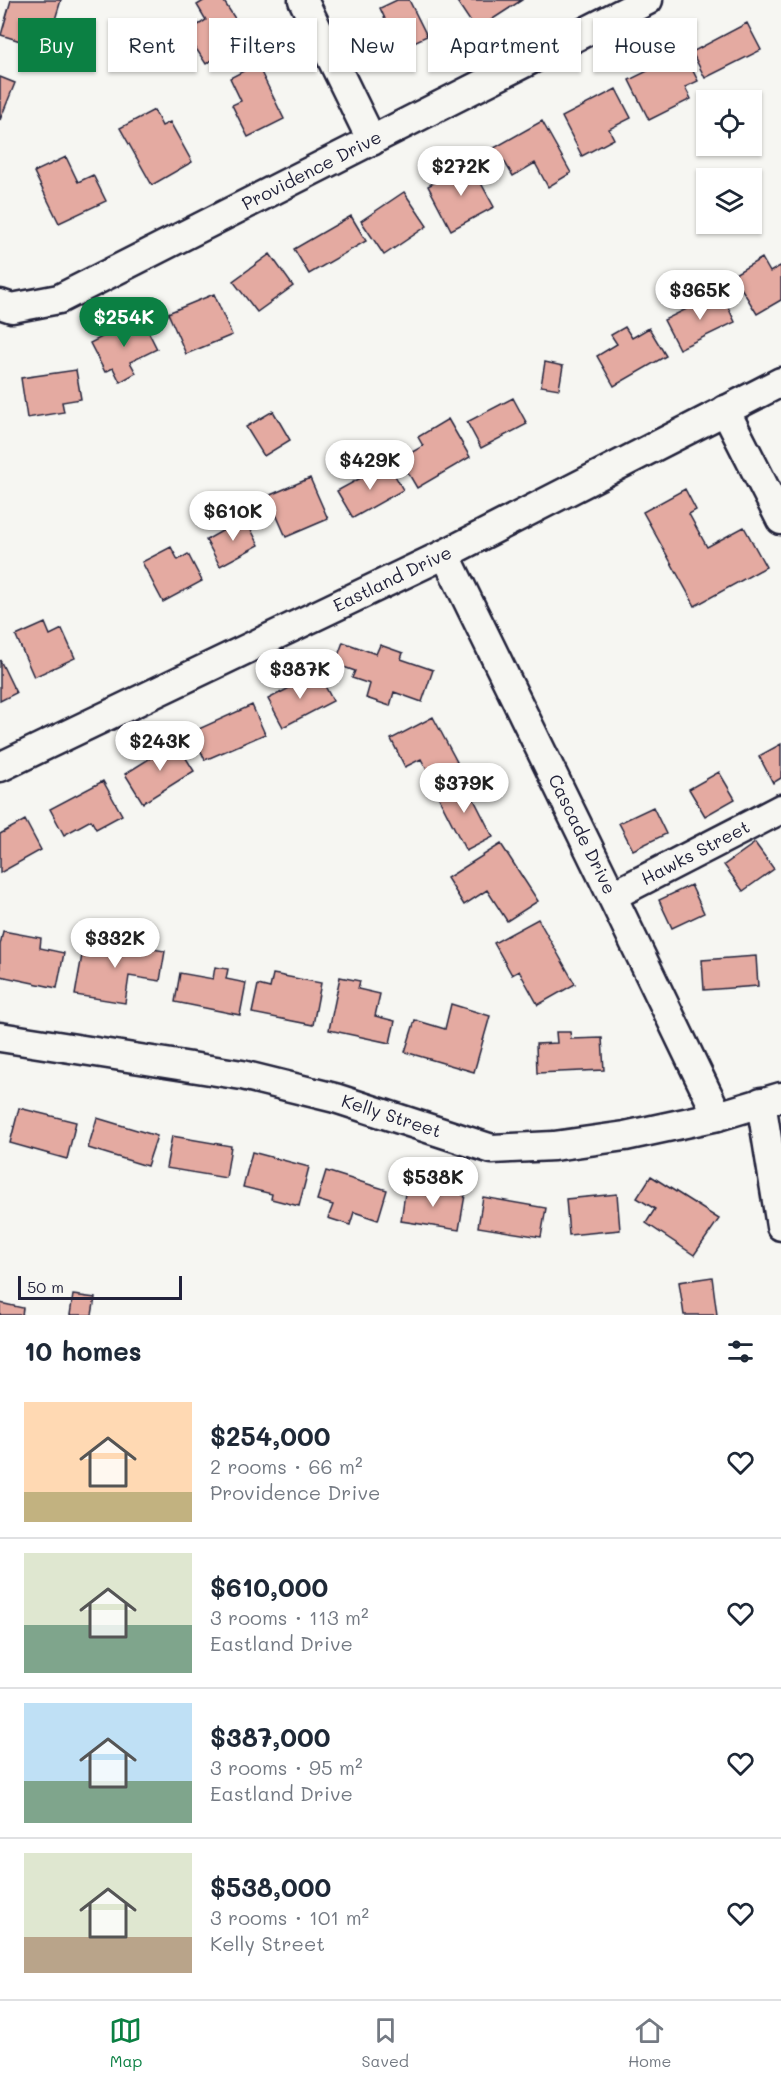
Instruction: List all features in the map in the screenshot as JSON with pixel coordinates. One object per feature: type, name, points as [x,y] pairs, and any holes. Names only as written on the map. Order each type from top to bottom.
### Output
[{"type":"street","points":[[303,0],[372,141]]},
{"type":"street","name":"Providence Drive","points":[[0,304],[12,308],[59,299],[648,0]]},
{"type":"street","name":"Eastland Drive","points":[[0,767],[445,554],[781,382]]},
{"type":"street","points":[[725,410],[781,520]]},
{"type":"street","name":"Cascade Drive","points":[[445,554],[718,1116]]},
{"type":"street","name":"Hawks Street","points":[[612,896],[781,809]]},
{"type":"street","name":"Kelly Street","points":[[0,1037],[242,1075],[335,1098],[492,1149],[554,1146],[625,1136],[718,1116],[771,1100]]},
{"type":"street","points":[[771,1100],[781,1226]]},
{"type":"building","points":[[11,0],[61,0],[55,18],[18,18],[18,40],[1,35]]},
{"type":"building","points":[[205,0],[223,0],[235,18],[209,18],[209,62],[206,64],[197,50],[197,26],[206,20],[197,5]]},
{"type":"building","points":[[397,0],[409,0],[427,36],[416,41],[416,18],[385,18],[380,8]]},
{"type":"building","points":[[456,0],[522,0],[494,18],[468,18]]},
{"type":"building","points":[[747,23],[761,50],[705,78],[697,62],[697,49]]},
{"type":"building","points":[[242,72],[261,72],[284,119],[248,137],[232,105],[241,101],[230,78]]},
{"type":"building","points":[[645,72],[694,72],[698,81],[685,87],[691,99],[649,120],[629,80]]},
{"type":"building","points":[[0,77],[15,83],[0,120]]},
{"type":"building","points":[[616,89],[631,118],[609,129],[614,139],[582,156],[562,117]]},
{"type":"building","points":[[154,110],[162,126],[170,122],[192,162],[152,185],[120,128]]},
{"type":"building","points":[[542,121],[571,173],[548,187],[535,163],[513,176],[504,161],[495,166],[487,152]]},
{"type":"building","points":[[66,157],[78,182],[93,175],[106,201],[59,223],[34,172]]},
{"type":"building","points":[[470,163],[494,207],[451,230],[428,186]]},
{"type":"building","points":[[404,192],[427,226],[384,255],[361,221]]},
{"type":"building","points":[[351,216],[366,241],[309,274],[294,249]]},
{"type":"building","points":[[270,254],[293,286],[257,312],[233,281]]},
{"type":"building","points":[[762,258],[770,272],[780,266],[781,268],[781,300],[757,314],[733,275]]},
{"type":"building","points":[[721,292],[735,322],[679,349],[664,320]]},
{"type":"building","points":[[214,294],[232,335],[186,354],[168,313]]},
{"type":"building","points":[[141,317],[157,349],[130,362],[136,373],[120,382],[113,368],[105,372],[90,343]]},
{"type":"building","points":[[625,327],[632,338],[649,328],[666,356],[614,386],[597,356],[617,344],[611,335]]},
{"type":"building","points":[[545,362],[563,366],[559,389],[541,386]]},
{"type":"building","points":[[76,370],[81,399],[62,402],[64,412],[27,418],[21,378]]},
{"type":"building","points":[[513,398],[527,424],[481,448],[467,422]]},
{"type":"building","points":[[273,411],[290,440],[264,456],[246,427]]},
{"type":"building","points":[[448,419],[470,457],[417,488],[400,459],[423,446],[418,437]]},
{"type":"building","points":[[388,463],[403,490],[353,518],[337,491]]},
{"type":"building","points":[[310,478],[328,519],[286,537],[268,496]]},
{"type":"building","points":[[685,489],[696,510],[689,514],[707,547],[744,527],[766,567],[695,606],[643,512]]},
{"type":"building","points":[[245,518],[259,545],[220,566],[206,540]]},
{"type":"building","points":[[171,547],[178,560],[188,554],[202,581],[163,602],[142,562]]},
{"type":"building","points":[[45,623],[50,635],[62,629],[75,658],[34,677],[16,636]]},
{"type":"building","points":[[343,642],[376,654],[380,645],[403,653],[401,659],[433,670],[422,702],[394,692],[390,706],[366,698],[370,684],[352,678],[355,671],[335,664]]},
{"type":"building","points":[[0,660],[16,693],[0,701]]},
{"type":"building","points":[[318,673],[333,701],[283,727],[268,699]]},
{"type":"building","points":[[252,705],[265,734],[205,760],[192,732]]},
{"type":"building","points":[[433,717],[457,762],[430,776],[421,759],[405,767],[391,739]]},
{"type":"building","points":[[176,742],[194,771],[143,803],[125,774]]},
{"type":"building","points":[[781,744],[781,778],[773,783],[759,756]]},
{"type":"building","points":[[719,772],[735,799],[705,816],[689,789]]},
{"type":"building","points":[[463,778],[493,837],[466,851],[436,792]]},
{"type":"building","points":[[103,781],[122,815],[96,829],[91,820],[64,835],[50,809]]},
{"type":"building","points":[[653,807],[666,834],[633,850],[619,823]]},
{"type":"building","points":[[25,820],[41,850],[0,873],[0,834]]},
{"type":"building","points":[[755,843],[774,869],[743,891],[724,865]]},
{"type":"building","points":[[501,844],[538,901],[507,921],[487,890],[464,905],[447,878]]},
{"type":"building","points":[[691,885],[704,913],[672,928],[659,900]]},
{"type":"building","points":[[538,919],[575,984],[538,1005],[519,971],[512,975],[494,943]]},
{"type":"building","points":[[3,931],[41,938],[40,948],[64,953],[57,988],[0,976],[0,945]]},
{"type":"building","points":[[85,938],[165,951],[160,981],[129,976],[125,1003],[75,995]]},
{"type":"building","points":[[756,956],[758,986],[704,990],[702,960]]},
{"type":"building","points":[[215,967],[228,969],[226,979],[246,983],[240,1015],[175,1002],[180,973],[213,979]]},
{"type":"building","points":[[273,974],[321,983],[313,1025],[252,1013],[258,985],[270,988]]},
{"type":"building","points":[[340,977],[360,981],[358,989],[380,994],[375,1016],[395,1021],[390,1043],[329,1030]]},
{"type":"building","points":[[451,1004],[490,1016],[474,1072],[405,1052],[415,1020],[445,1029]]},
{"type":"building","points":[[556,1032],[570,1032],[571,1039],[602,1038],[604,1070],[537,1073],[536,1044],[557,1043]]},
{"type":"building","points":[[19,1108],[76,1122],[67,1159],[10,1143]]},
{"type":"building","points":[[97,1118],[157,1136],[147,1166],[88,1148]]},
{"type":"building","points":[[172,1136],[231,1146],[226,1178],[166,1168]]},
{"type":"building","points":[[252,1152],[309,1167],[299,1206],[271,1199],[272,1194],[243,1187]]},
{"type":"building","points":[[326,1171],[387,1190],[378,1220],[354,1212],[350,1225],[328,1218],[333,1205],[317,1200]]},
{"type":"building","points":[[651,1176],[719,1219],[694,1255],[646,1223],[655,1209],[637,1198]]},
{"type":"building","points":[[406,1186],[465,1195],[459,1230],[401,1221]]},
{"type":"building","points":[[617,1194],[620,1230],[569,1235],[566,1199]]},
{"type":"building","points":[[483,1197],[546,1208],[541,1237],[478,1227]]},
{"type":"building","points":[[712,1277],[717,1315],[684,1315],[679,1282]]},
{"type":"building","points":[[73,1295],[95,1298],[92,1315],[70,1315]]},
{"type":"building","points":[[0,1303],[23,1308],[22,1315],[0,1315]]}]
